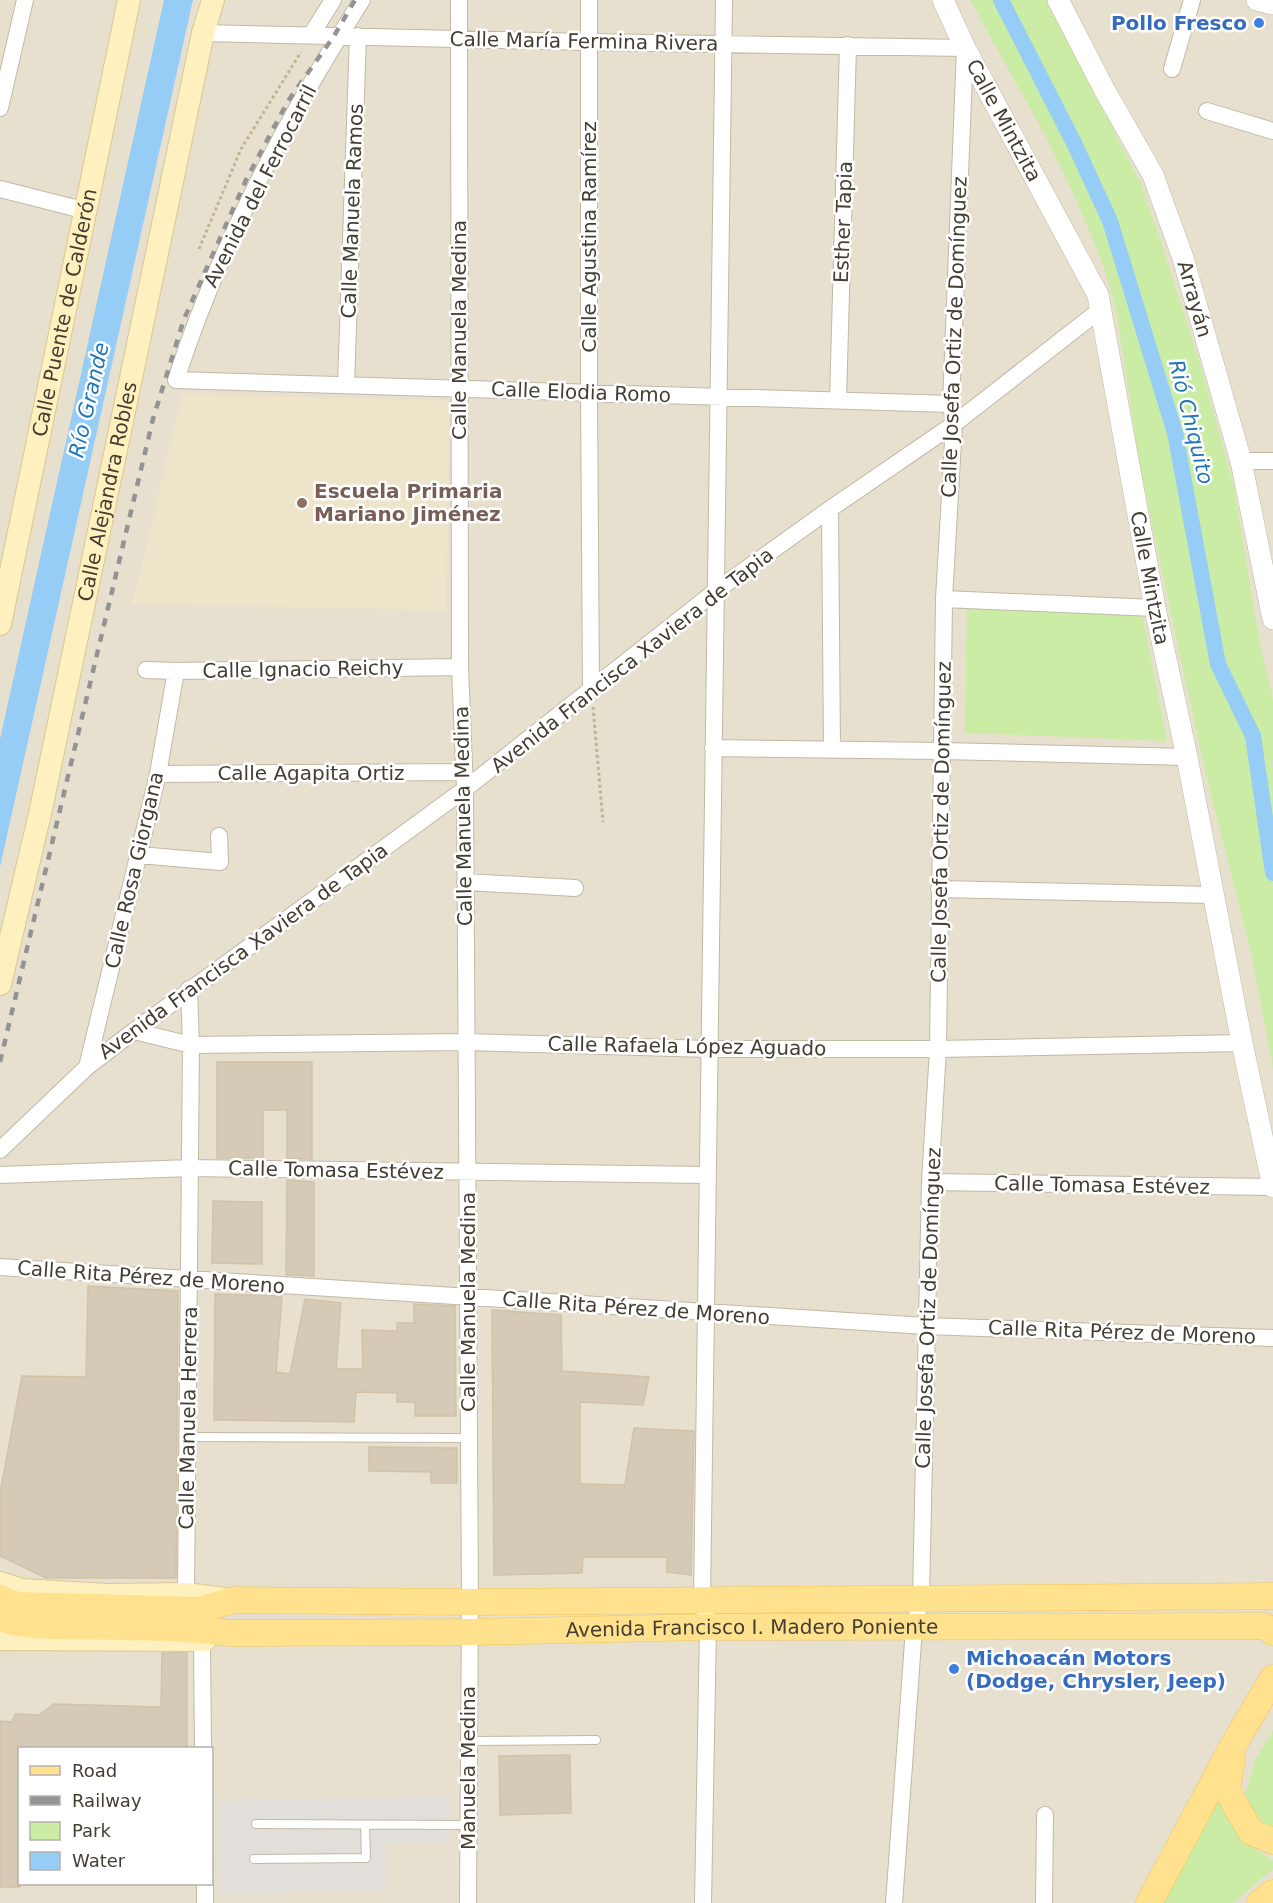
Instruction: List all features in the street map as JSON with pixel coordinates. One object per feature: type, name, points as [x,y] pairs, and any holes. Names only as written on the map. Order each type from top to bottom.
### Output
[{"type":"main road","name":"Calle Puente de Calderón","points":[[0,624],[129,0]]},
{"type":"main road","name":"Calle Alejandra Robles","points":[[0,984],[41,809],[203,33],[213,0]]},
{"type":"main road","name":"Avenida Francisco I. Madero Poniente","points":[[0,1582],[22,1590],[107,1595],[186,1594],[233,1600],[470,1602],[1273,1596]]},
{"type":"main road","name":"Avenida Francisco I. Madero Poniente","points":[[0,1598],[17,1605],[66,1617],[228,1633],[468,1632],[708,1627],[1264,1626],[1273,1632]]},
{"type":"main road","name":"Avenida Francisco I. Madero Poniente","points":[[0,1618],[10,1622],[199,1610],[233,1600]]},
{"type":"main road","name":"Avenida Francisco I. Madero Poniente","points":[[0,1639],[202,1641],[228,1633]]},
{"type":"main road","points":[[1149,1903],[1234,1744],[1273,1678]]},
{"type":"main road","points":[[1234,1744],[1227,1791],[1251,1832],[1273,1841]]},
{"type":"main road","points":[[1260,1903],[1273,1893]]},
{"type":"street","points":[[0,108],[25,0]]},
{"type":"street","points":[[311,35],[333,0]]},
{"type":"street","name":"Avenida del Ferrocarril","points":[[176,380],[210,284],[288,124],[362,0]]},
{"type":"street","name":"Calle Manuela Medina","points":[[459,0],[460,667],[465,789],[470,1602],[468,1632]]},
{"type":"street","name":"Calle Agustina Ramírez","points":[[589,0],[591,690]]},
{"type":"street","points":[[703,1903],[708,1627],[702,1600],[705,1313],[724,0]]},
{"type":"street","name":"Calle Mintzita","points":[[943,0],[965,48],[1098,295],[1155,608],[1273,1187]]},
{"type":"street","name":"Arrayán","points":[[1058,0],[1104,89],[1153,175],[1183,258],[1241,461],[1273,619]]},
{"type":"street","points":[[1172,69],[1192,0]]},
{"type":"street","points":[[1257,0],[1273,4]]},
{"type":"street","name":"Calle María Fermina Rivera","points":[[203,33],[965,48]]},
{"type":"street","name":"Calle Manuela Ramos","points":[[346,385],[358,36]]},
{"type":"street","name":"Esther Tapia","points":[[838,400],[848,45]]},
{"type":"street","name":"Calle Josefa Ortiz de Domínguez","points":[[894,1903],[914,1628],[921,1597],[930,1182],[938,1049],[944,599],[954,424],[951,404],[965,48]]},
{"type":"street","points":[[1207,111],[1273,132]]},
{"type":"street","points":[[0,189],[87,211]]},
{"type":"street","name":"Avenida Francisca Xaviera de Tapia","points":[[0,1150],[87,1067],[134,1030],[465,789],[717,591],[830,509],[954,424],[1100,310]]},
{"type":"street","name":"Calle Elodia Romo","points":[[176,380],[951,404]]},
{"type":"street","points":[[1241,461],[1273,461]]},
{"type":"street","points":[[830,509],[832,750]]},
{"type":"street","points":[[944,599],[1155,608]]},
{"type":"street","name":"Calle Ignacio Reichy","points":[[146,670],[460,667]]},
{"type":"street","name":"Calle Rosa Giorgana","points":[[87,1067],[158,774],[176,671]]},
{"type":"street","points":[[713,748],[1187,757]]},
{"type":"street","name":"Calle Agapita Ortiz","points":[[158,774],[464,772]]},
{"type":"street","points":[[138,855],[220,862],[219,836]]},
{"type":"street","points":[[465,882],[575,888]]},
{"type":"street","points":[[939,889],[1214,895]]},
{"type":"street","name":"Calle Manuela Herrera","points":[[186,1594],[191,1045],[189,989]]},
{"type":"street","name":"Calle Rafaela López Aguado","points":[[134,1030],[191,1045],[466,1042],[709,1049],[938,1049],[1242,1042]]},
{"type":"street","name":"Calle Tomasa Estévez","points":[[0,1175],[190,1168],[707,1175]]},
{"type":"street","name":"Calle Tomasa Estévez","points":[[930,1182],[1273,1187]]},
{"type":"street","name":"Calle Rita Pérez de Moreno","points":[[0,1267],[926,1326],[1273,1338]]},
{"type":"street","name":"Manuela Medina","points":[[468,1632],[468,1903]]},
{"type":"street","points":[[202,1641],[203,1747]]},
{"type":"street","points":[[1044,1903],[1045,1815]]},
{"type":"street","points":[[205,1885],[205,1903]]},
{"type":"lane","points":[[188,1437],[468,1438]]},
{"type":"lane","points":[[468,1741],[596,1740]]},
{"type":"lane","points":[[256,1824],[468,1825]]},
{"type":"lane","points":[[254,1859],[366,1858],[365,1825]]},
{"type":"path","points":[[199,249],[241,149],[311,35]]},
{"type":"path","points":[[591,690],[603,822]]},
{"type":"shaded area","points":[[0,0],[1273,0],[1273,1903],[0,1903]]},
{"type":"shaded area","name":"Escuela Primaria Mariano Jiménez","points":[[183,394],[449,401],[446,610],[132,604]]},
{"type":"shaded area","points":[[449,1796],[450,1843],[386,1844],[387,1890],[221,1894],[219,1801]]},
{"type":"green space","points":[[970,0],[1047,0],[1140,182],[1201,367],[1234,486],[1260,645],[1273,699],[1273,1069],[1252,957],[1207,779],[1174,628],[1140,466],[1116,310],[1104,267],[1076,199],[1047,139]]},
{"type":"green space","points":[[967,607],[1142,613],[1167,741],[965,733]]},
{"type":"green space","points":[[1273,1730],[1273,1832],[1255,1814],[1245,1793],[1256,1759]]},
{"type":"green space","points":[[1218,1801],[1247,1842],[1273,1860],[1273,1869],[1233,1903],[1164,1903]]},
{"type":"water","name":"Río Grande","points":[[164,0],[193,0],[0,867],[0,739]]},
{"type":"building","points":[[217,1062],[312,1062],[312,1159],[287,1159],[287,1110],[263,1110],[263,1158],[217,1158]]},
{"type":"building","points":[[287,1180],[314,1182],[314,1276],[286,1275]]},
{"type":"building","points":[[213,1201],[262,1202],[262,1264],[212,1263]]},
{"type":"building","points":[[88,1286],[178,1291],[176,1578],[46,1578],[0,1556],[0,1493],[22,1376],[86,1377]]},
{"type":"building","points":[[215,1294],[282,1296],[276,1372],[290,1374],[305,1299],[341,1303],[336,1369],[363,1369],[362,1330],[397,1331],[397,1323],[414,1323],[414,1304],[455,1306],[456,1416],[415,1416],[415,1402],[397,1402],[397,1393],[356,1392],[354,1422],[214,1420]]},
{"type":"building","points":[[492,1310],[561,1315],[562,1371],[649,1377],[643,1405],[580,1402],[580,1484],[625,1485],[634,1428],[694,1431],[691,1575],[667,1572],[667,1557],[583,1557],[582,1573],[494,1575]]},
{"type":"building","points":[[369,1447],[457,1448],[457,1483],[431,1483],[431,1472],[369,1471]]},
{"type":"building","points":[[162,1653],[187,1653],[187,1747],[18,1747],[18,1885],[20,1887],[0,1887],[0,1721],[12,1722],[15,1714],[39,1715],[54,1704],[161,1707]]},
{"type":"building","points":[[570,1755],[571,1813],[500,1815],[499,1756]]},
{"type":"waterway","name":"Rió Chiquito","points":[[1001,0],[1075,145],[1110,221],[1175,433],[1218,664],[1253,736],[1273,873]]},
{"type":"railway","points":[[0,1062],[153,419],[184,319],[246,180],[288,101],[334,36],[355,0]]},
{"type":"place","name":"Pollo Fresco","points":[[1259,23]]},
{"type":"place","name":"Escuela Primaria Mariano Jiménez","points":[[302,503]]},
{"type":"place","name":"Michoacán Motors (Dodge, Chrysler, Jeep)","points":[[954,1669]]}]
